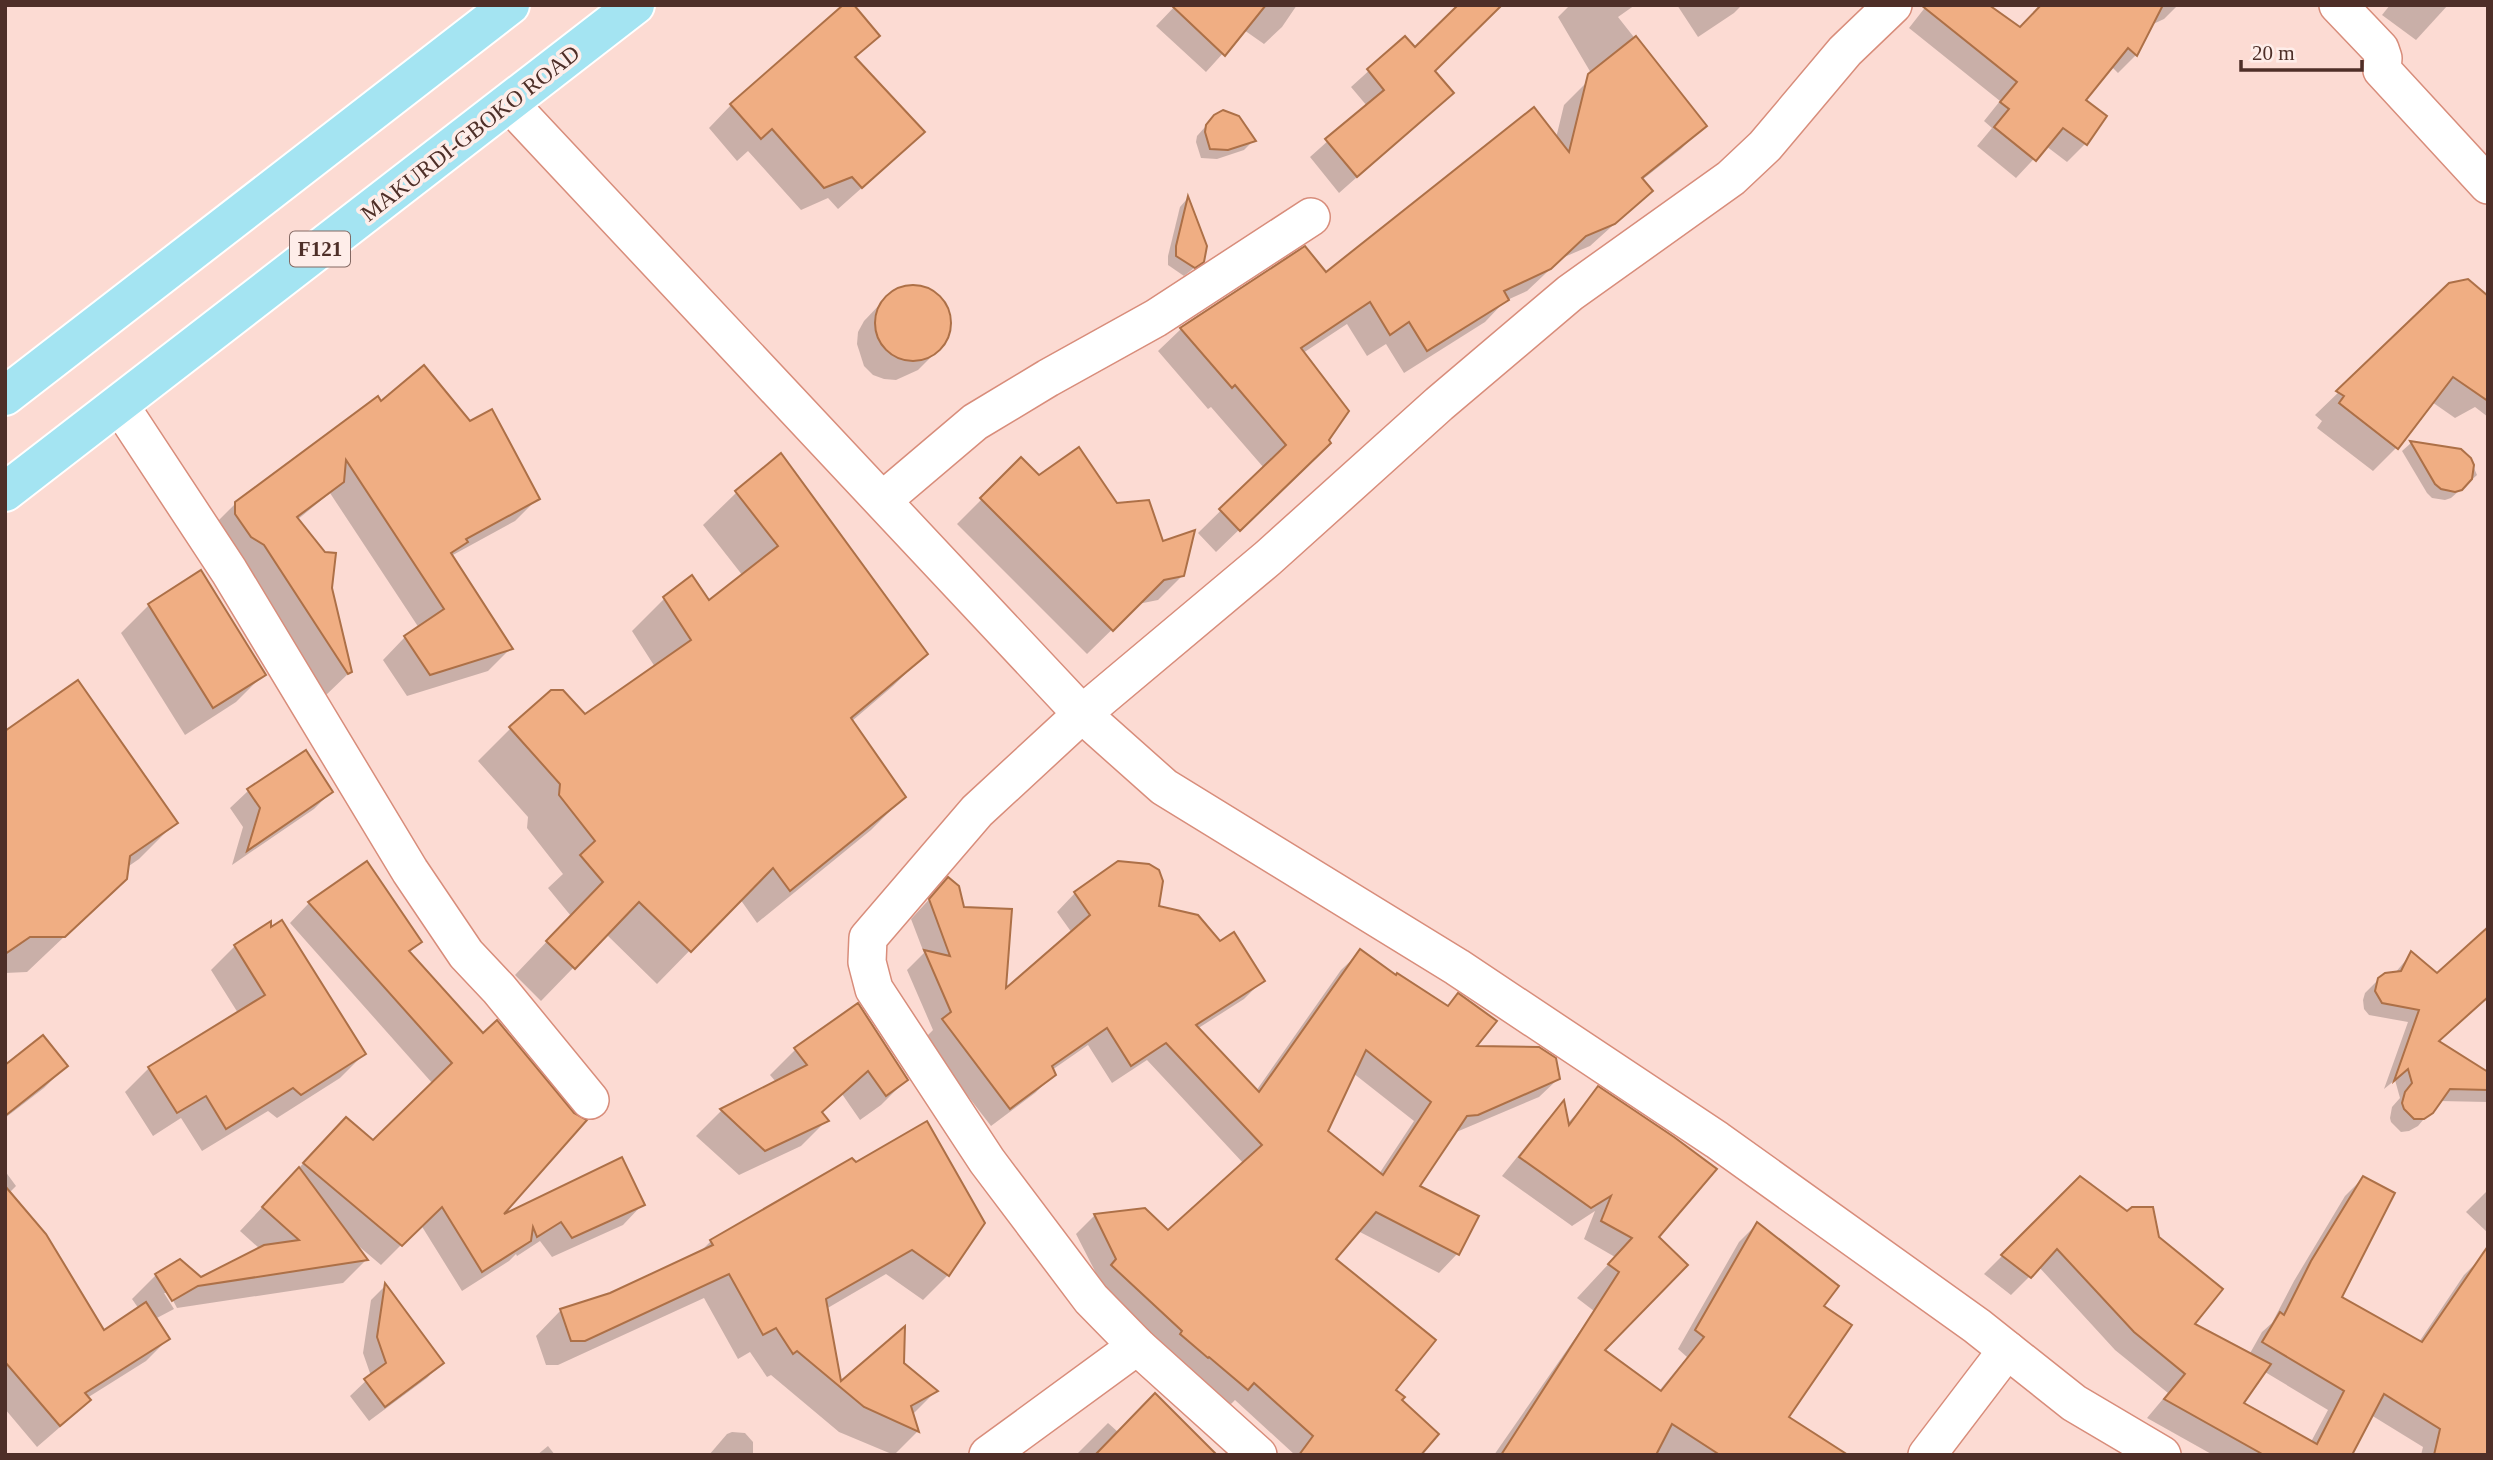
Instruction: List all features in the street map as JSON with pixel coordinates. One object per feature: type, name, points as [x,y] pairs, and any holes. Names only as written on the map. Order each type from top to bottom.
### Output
[{"type":"main road","points":[[5,396],[510,5]]},
{"type":"main road","name":"MAKURDI-GBOKO ROAD","points":[[5,492],[635,5]]},
{"type":"street","points":[[1258,1455],[1137,1346],[1091,1299],[987,1161],[874,989],[867,962],[868,938],[977,811],[1082,714],[1268,558],[1439,404],[1570,293],[1731,178],[1766,146],[1845,51],[1893,5]]},
{"type":"street","points":[[2337,5],[2380,49],[2383,58],[2382,70],[2488,185]]},
{"type":"street","points":[[509,103],[1082,714],[1164,787],[1457,967],[1717,1140],[1978,1326],[2074,1403],[2161,1455]]},
{"type":"street","points":[[883,500],[975,422],[1156,318],[1311,216]]},
{"type":"street","points":[[119,404],[229,571],[410,871],[459,944],[590,1100]]},
{"type":"street","points":[[988,1455],[1137,1346]]},
{"type":"street","points":[[1927,1455],[2007,1350]]},
{"type":"building","points":[[843,5],[854,5],[880,36],[855,57],[925,132],[862,188],[852,177],[824,188],[772,129],[761,139],[730,104]]},
{"type":"building","points":[[1171,5],[1266,5],[1225,56]]},
{"type":"building","points":[[1458,5],[1502,5],[1435,71],[1454,93],[1357,177],[1325,139],[1384,90],[1367,69],[1405,36],[1415,47]]},
{"type":"building","points":[[1921,5],[1989,5],[2020,27],[2041,5],[2163,5],[2137,56],[2128,48],[2086,100],[2107,116],[2087,145],[2063,128],[2036,161],[1994,127],[2009,109],[2000,102],[2017,82]]},
{"type":"building","points":[[1636,36],[1707,126],[1642,178],[1653,191],[1615,224],[1586,236],[1551,269],[1504,291],[1509,300],[1427,351],[1409,322],[1390,335],[1370,302],[1301,348],[1349,411],[1329,440],[1331,443],[1240,531],[1219,509],[1286,445],[1235,385],[1232,388],[1180,328],[1305,246],[1326,272],[1534,107],[1569,152],[1588,74]]},
{"type":"building","points":[[1223,110],[1239,116],[1256,141],[1228,150],[1210,149],[1205,132],[1206,125],[1214,115]]},
{"type":"building","points":[[1188,196],[1207,246],[1204,262],[1195,268],[1176,256]]},
{"type":"building","points":[[2468,279],[2488,296],[2488,401],[2453,377],[2398,449],[2339,403],[2344,396],[2336,391],[2449,283]]},
{"type":"building","points":[[913,285],[928,288],[940,296],[948,308],[951,323],[948,338],[940,350],[928,358],[913,361],[898,358],[886,350],[878,338],[875,323],[878,308],[886,296],[898,288]]},
{"type":"building","points":[[424,365],[470,421],[492,409],[540,499],[466,539],[468,542],[451,553],[513,649],[430,675],[404,636],[444,609],[346,460],[344,482],[297,517],[325,552],[336,553],[332,588],[352,672],[348,674],[264,545],[251,537],[235,514],[235,502],[378,396],[381,401]]},
{"type":"building","points":[[2410,441],[2461,449],[2474,465],[2472,479],[2462,490],[2455,492],[2441,489],[2435,484]]},
{"type":"building","points":[[1079,447],[1117,503],[1149,500],[1163,541],[1195,530],[1184,576],[1164,580],[1113,631],[980,498],[1021,457],[1039,475]]},
{"type":"building","points":[[781,453],[928,654],[851,718],[906,797],[790,891],[773,868],[691,952],[639,902],[575,969],[546,941],[603,882],[580,855],[595,841],[559,795],[560,784],[509,727],[551,690],[563,690],[585,714],[691,640],[663,597],[692,575],[709,600],[778,546],[735,491]]},
{"type":"building","points":[[201,570],[266,675],[213,708],[148,604]]},
{"type":"building","points":[[78,680],[178,823],[130,856],[127,879],[65,937],[30,937],[5,954],[5,731]]},
{"type":"building","points":[[306,750],[333,792],[247,851],[260,808],[247,789]]},
{"type":"building","points":[[367,861],[422,942],[409,951],[483,1033],[497,1020],[574,1113],[587,1120],[504,1214],[622,1157],[645,1205],[572,1238],[561,1222],[537,1237],[533,1227],[531,1241],[482,1272],[442,1207],[402,1246],[303,1163],[346,1117],[373,1140],[452,1063],[308,902]]},
{"type":"building","points":[[1118,861],[1149,864],[1159,870],[1163,881],[1159,906],[1198,915],[1220,941],[1234,932],[1265,981],[1196,1025],[1259,1092],[1360,949],[1396,975],[1397,973],[1448,1006],[1458,993],[1497,1021],[1477,1046],[1539,1047],[1556,1058],[1560,1079],[1478,1115],[1467,1116],[1420,1186],[1479,1216],[1459,1255],[1376,1212],[1336,1259],[1436,1340],[1396,1390],[1405,1397],[1402,1400],[1439,1434],[1421,1455],[1299,1455],[1313,1436],[1254,1383],[1248,1390],[1208,1358],[1111,1265],[1116,1259],[1094,1214],[1145,1208],[1168,1230],[1262,1145],[1166,1043],[1131,1066],[1107,1028],[1052,1066],[1056,1075],[1010,1109],[942,1019],[951,1012],[924,950],[950,956],[929,899],[948,877],[959,886],[964,907],[1012,909],[1006,988],[1090,915],[1074,892]],"holes":[[[1366,1050],[1431,1102],[1383,1175],[1328,1131]]]},
{"type":"building","points":[[282,920],[366,1054],[301,1095],[293,1088],[226,1129],[206,1096],[177,1113],[148,1067],[265,995],[234,945],[271,921],[271,927]]},
{"type":"building","points":[[2488,927],[2488,997],[2439,1041],[2488,1072],[2488,1090],[2450,1089],[2433,1113],[2424,1119],[2414,1119],[2402,1103],[2405,1092],[2412,1083],[2408,1069],[2394,1081],[2419,1010],[2382,1003],[2375,991],[2378,978],[2385,973],[2401,971],[2411,951],[2437,973]]},
{"type":"building","points":[[858,1003],[908,1080],[886,1096],[868,1071],[822,1112],[829,1121],[765,1151],[720,1109],[807,1065],[794,1048]]},
{"type":"building","points":[[43,1035],[68,1066],[5,1116],[5,1065]]},
{"type":"building","points":[[1598,1086],[1717,1169],[1659,1237],[1688,1265],[1605,1350],[1661,1391],[1704,1337],[1695,1330],[1757,1222],[1839,1286],[1824,1306],[1852,1325],[1789,1417],[1848,1455],[1720,1455],[1672,1424],[1656,1455],[1501,1455],[1619,1272],[1608,1264],[1632,1238],[1601,1221],[1611,1196],[1591,1208],[1519,1157],[1564,1100],[1569,1125]]},
{"type":"building","points":[[927,1121],[985,1223],[949,1276],[912,1250],[826,1299],[841,1381],[905,1326],[904,1363],[938,1391],[911,1406],[919,1432],[864,1407],[797,1351],[793,1354],[776,1328],[763,1335],[729,1274],[585,1341],[571,1341],[560,1309],[610,1293],[713,1245],[710,1240],[852,1158],[856,1162]]},
{"type":"building","points":[[299,1167],[368,1260],[198,1286],[172,1301],[155,1274],[180,1259],[201,1277],[264,1245],[299,1240],[262,1207]]},
{"type":"building","points":[[2080,1176],[2127,1211],[2132,1207],[2153,1207],[2159,1237],[2223,1289],[2195,1324],[2271,1364],[2244,1403],[2317,1444],[2344,1391],[2262,1342],[2280,1312],[2284,1315],[2311,1261],[2363,1176],[2395,1193],[2342,1297],[2422,1342],[2488,1246],[2488,1455],[2434,1455],[2440,1429],[2384,1394],[2352,1455],[2264,1455],[2164,1399],[2185,1374],[2134,1332],[2057,1249],[2031,1278],[2001,1255]]},
{"type":"building","points":[[5,1186],[46,1234],[104,1330],[146,1302],[170,1339],[85,1393],[91,1400],[60,1426],[5,1362]]},
{"type":"building","points":[[385,1283],[444,1363],[385,1407],[364,1379],[386,1363],[377,1337]]},
{"type":"building","points":[[1155,1393],[1217,1455],[1095,1455]]}]
